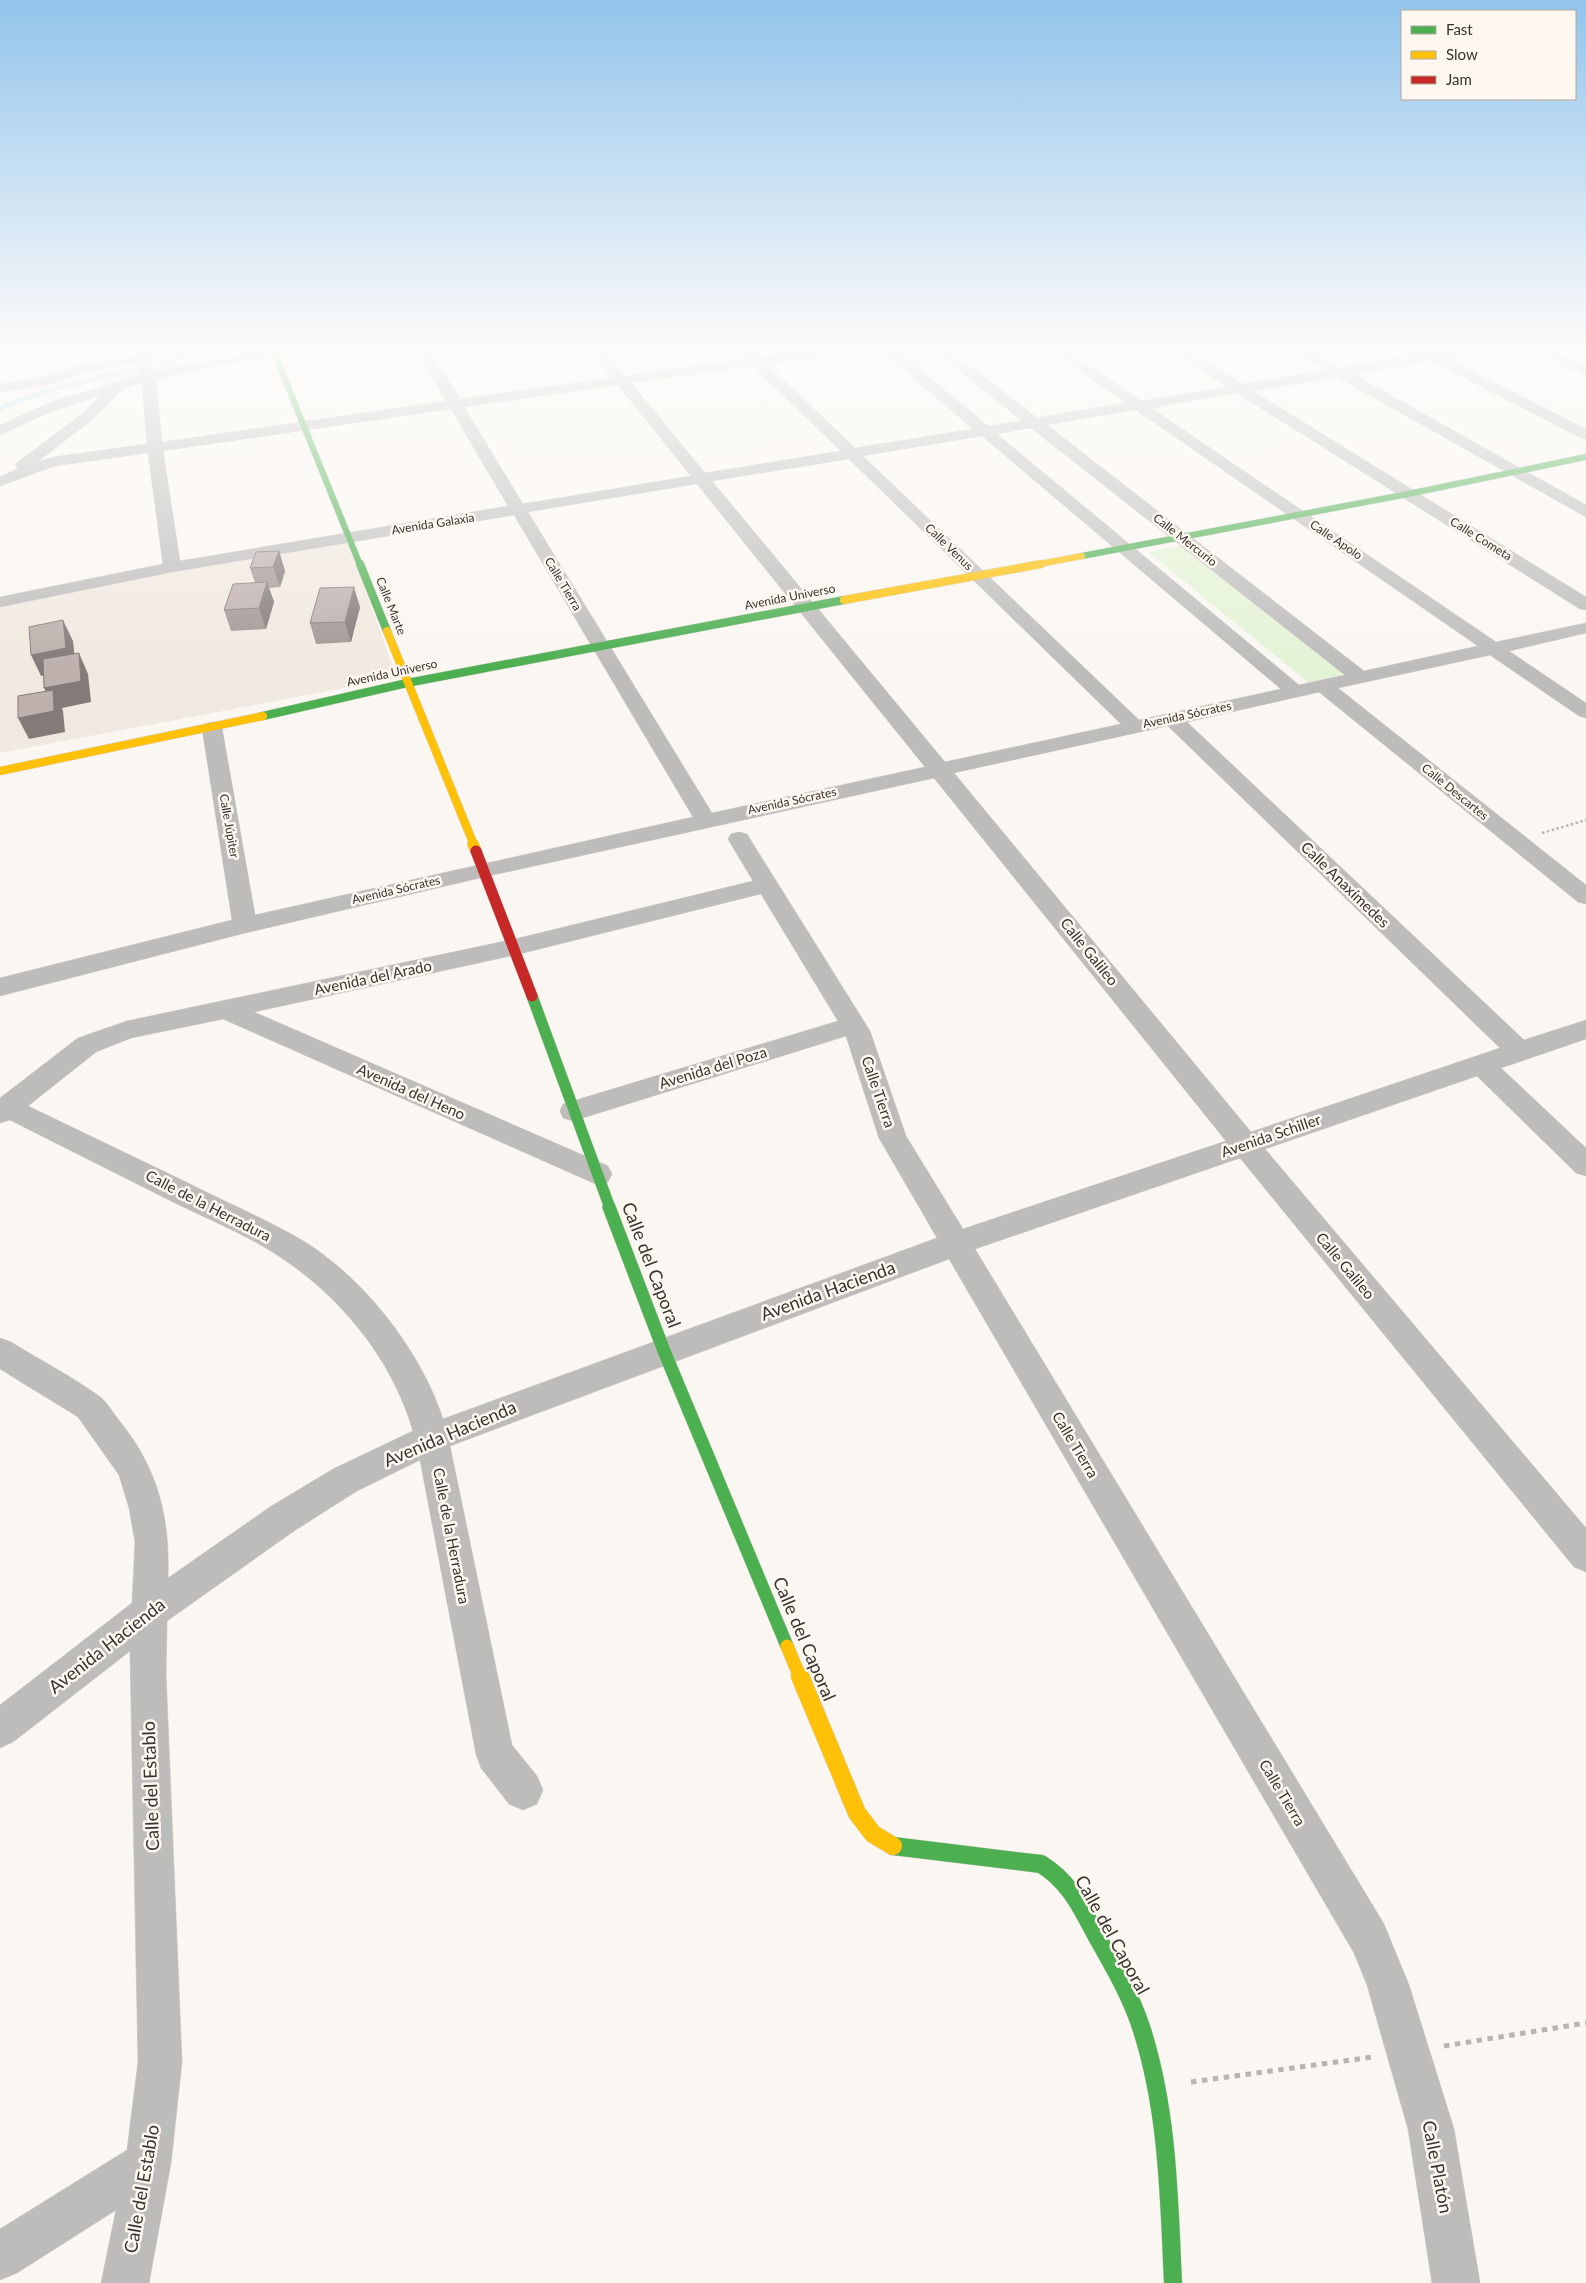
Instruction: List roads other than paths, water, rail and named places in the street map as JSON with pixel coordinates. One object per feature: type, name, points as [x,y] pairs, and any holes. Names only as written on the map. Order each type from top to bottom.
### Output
[{"type":"street","points":[[1,482],[39,454]]},
{"type":"street","points":[[1,482],[45,463],[114,454]]},
{"type":"street","points":[[155,454],[172,567]]},
{"type":"street","name":"Calle Marte","points":[[314,454],[484,870]]},
{"type":"street","name":"Calle Tierra","points":[[486,454],[705,820]]},
{"type":"street","name":"Calle Galileo","points":[[681,454],[1245,1145],[1586,1556]]},
{"type":"street","name":"Avenida Galaxia","points":[[0,602],[172,567],[852,454]]},
{"type":"street","name":"Calle Venus","points":[[852,454],[1134,726]]},
{"type":"street","points":[[1011,454],[1296,692]]},
{"type":"street","name":"Calle Mercurio","points":[[1074,454],[1361,678]]},
{"type":"street","name":"Calle Apolo","points":[[1210,454],[1586,712]]},
{"type":"street","name":"Calle Cometa","points":[[1343,454],[1586,604]]},
{"type":"street","points":[[1483,454],[1586,512]]},
{"type":"street","name":"Avenida Universo","points":[[0,771],[212,728],[407,683],[1408,494],[1586,457]]},
{"type":"street","name":"Avenida Sócrates","points":[[0,987],[245,925],[484,870],[1586,628]]},
{"type":"street","name":"Calle Descartes","points":[[1324,686],[1586,897]]},
{"type":"street","name":"Calle Anaxímedes","points":[[1171,718],[1520,1051]]},
{"type":"street","name":"Calle Júpiter","points":[[212,728],[245,925]]},
{"type":"street","name":"Calle Tierra","points":[[739,839],[857,1032],[893,1138],[1369,1939],[1388,1985],[1409,2052]]},
{"type":"street","name":"Calle del Caporal","points":[[484,870],[515,947],[573,1111],[664,1351],[857,1813],[868,1832],[880,1841],[896,1847],[1041,1864],[1053,1869],[1075,1894],[1122,1983],[1145,2038],[1157,2087],[1162,2127],[1173,2283]]},
{"type":"street","name":"Avenida del Arado","points":[[4,1110],[87,1045],[127,1030],[515,947],[767,885]]},
{"type":"street","name":"Avenida del Heno","points":[[225,1010],[598,1174]]},
{"type":"street","name":"Avenida del Poza","points":[[573,1111],[853,1025]]},
{"type":"street","name":"Avenida Schiller","points":[[956,1244],[1481,1064],[1583,1033]]},
{"type":"street","points":[[1481,1064],[1586,1165]]},
{"type":"street","name":"Calle de la Herradura","points":[[4,1110],[284,1244],[326,1275],[360,1309],[390,1344],[422,1405],[432,1438],[495,1754],[523,1790]]},
{"type":"street","name":"Avenida Hacienda","points":[[0,1729],[151,1611],[282,1519],[345,1480],[432,1438],[956,1244]]},
{"type":"street","name":"Calle del Establo","points":[[0,1352],[89,1407],[134,1469],[146,1508],[152,1542],[148,1674],[160,2062],[148,2163],[125,2283]]},
{"type":"street","name":"Calle Platón","points":[[1409,2052],[1431,2129],[1456,2283]]},
{"type":"street","points":[[0,2256],[148,2163]]}]
